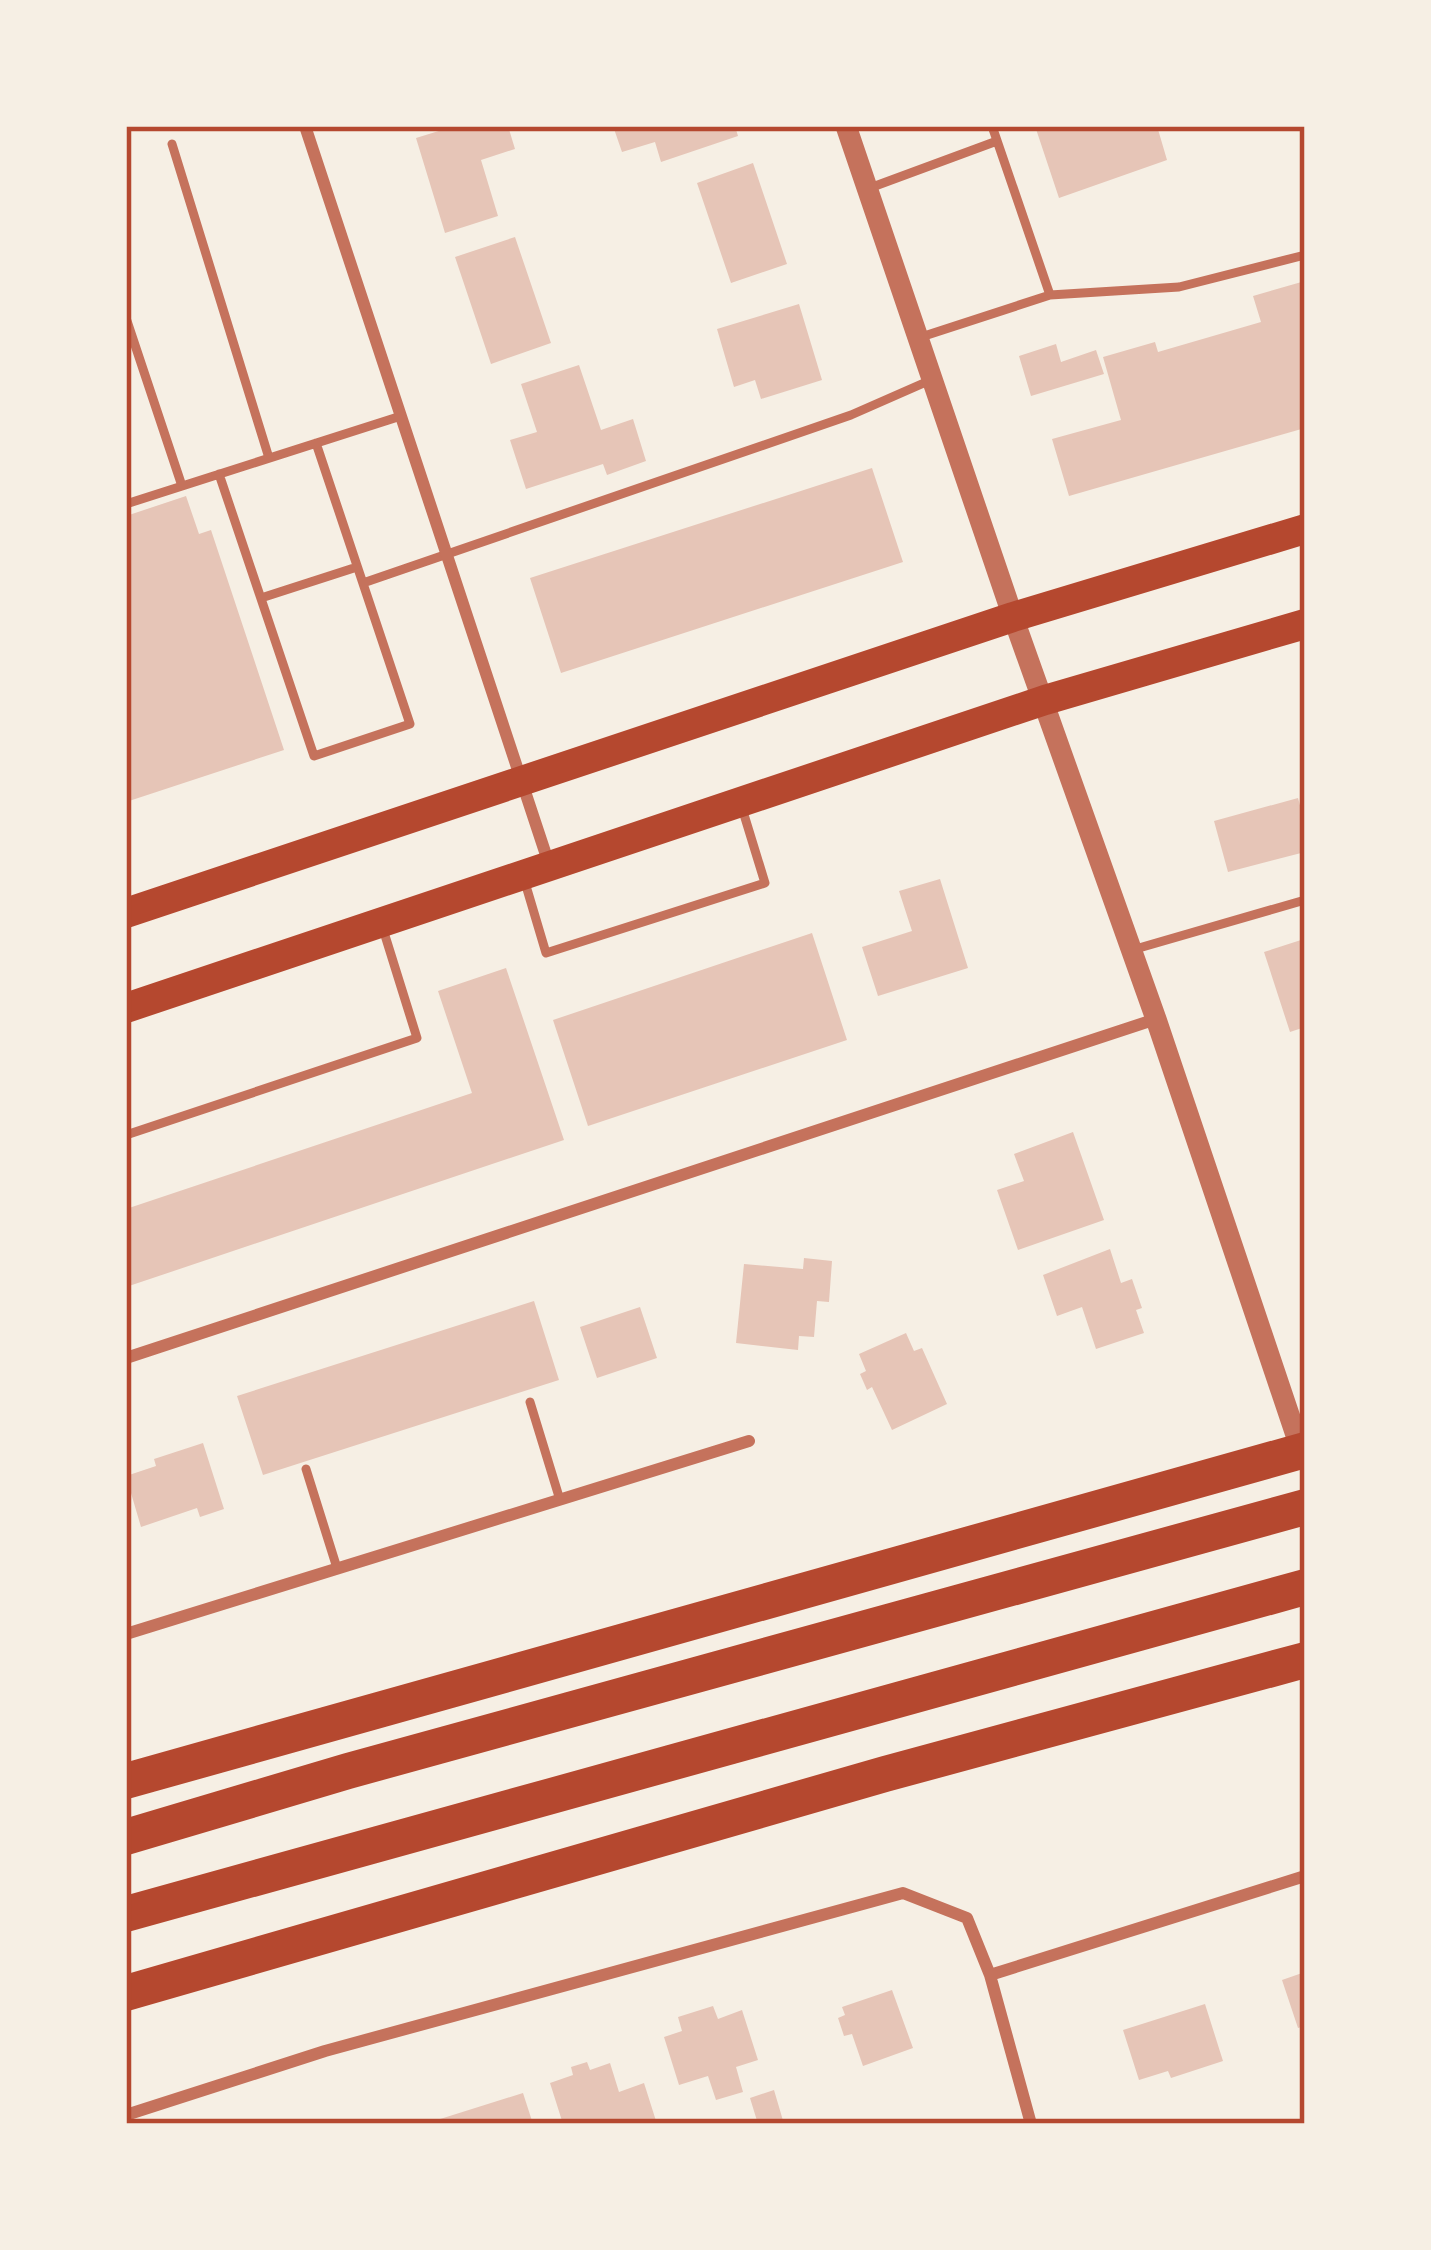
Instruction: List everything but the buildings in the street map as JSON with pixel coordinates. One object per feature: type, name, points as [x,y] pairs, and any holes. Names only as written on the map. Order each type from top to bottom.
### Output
[{"type":"highway","points":[[126,1781],[1305,1450]]},
{"type":"highway","points":[[126,1837],[348,1771],[1305,1507]]},
{"type":"highway","points":[[126,1914],[1305,1587]]},
{"type":"highway","points":[[126,1993],[1305,1660]]},
{"type":"highway","points":[[126,2004],[258,1952]]},
{"type":"main road","points":[[126,913],[1013,616],[1305,529]]},
{"type":"main road","points":[[126,1008],[1045,700],[1305,624]]},
{"type":"street","points":[[305,126],[521,780],[536,870]]},
{"type":"street","points":[[846,126],[1305,1461]]},
{"type":"street","points":[[126,1358],[1156,1019]]},
{"type":"street","points":[[126,1634],[749,1441]]},
{"type":"street","points":[[990,1975],[1305,1876]]},
{"type":"street","points":[[126,2116],[325,2051],[903,1893],[967,1918],[990,1975],[1031,2124]]},
{"type":"lane","points":[[992,126],[1050,295]]},
{"type":"lane","points":[[867,188],[997,141]]},
{"type":"lane","points":[[172,144],[269,458]]},
{"type":"lane","points":[[918,338],[1050,295],[1179,287],[1305,255]]},
{"type":"lane","points":[[126,318],[182,486]]},
{"type":"lane","points":[[363,583],[851,415],[933,379]]},
{"type":"lane","points":[[126,504],[401,416]]},
{"type":"lane","points":[[219,474],[314,756],[410,724],[316,443]]},
{"type":"lane","points":[[261,598],[357,567]]},
{"type":"lane","points":[[536,870],[546,953],[765,883],[740,802]]},
{"type":"lane","points":[[1132,950],[1305,900]]},
{"type":"lane","points":[[126,1136],[417,1038],[380,922]]},
{"type":"lane","points":[[530,1402],[560,1500]]},
{"type":"lane","points":[[305,1469],[338,1568]]}]
